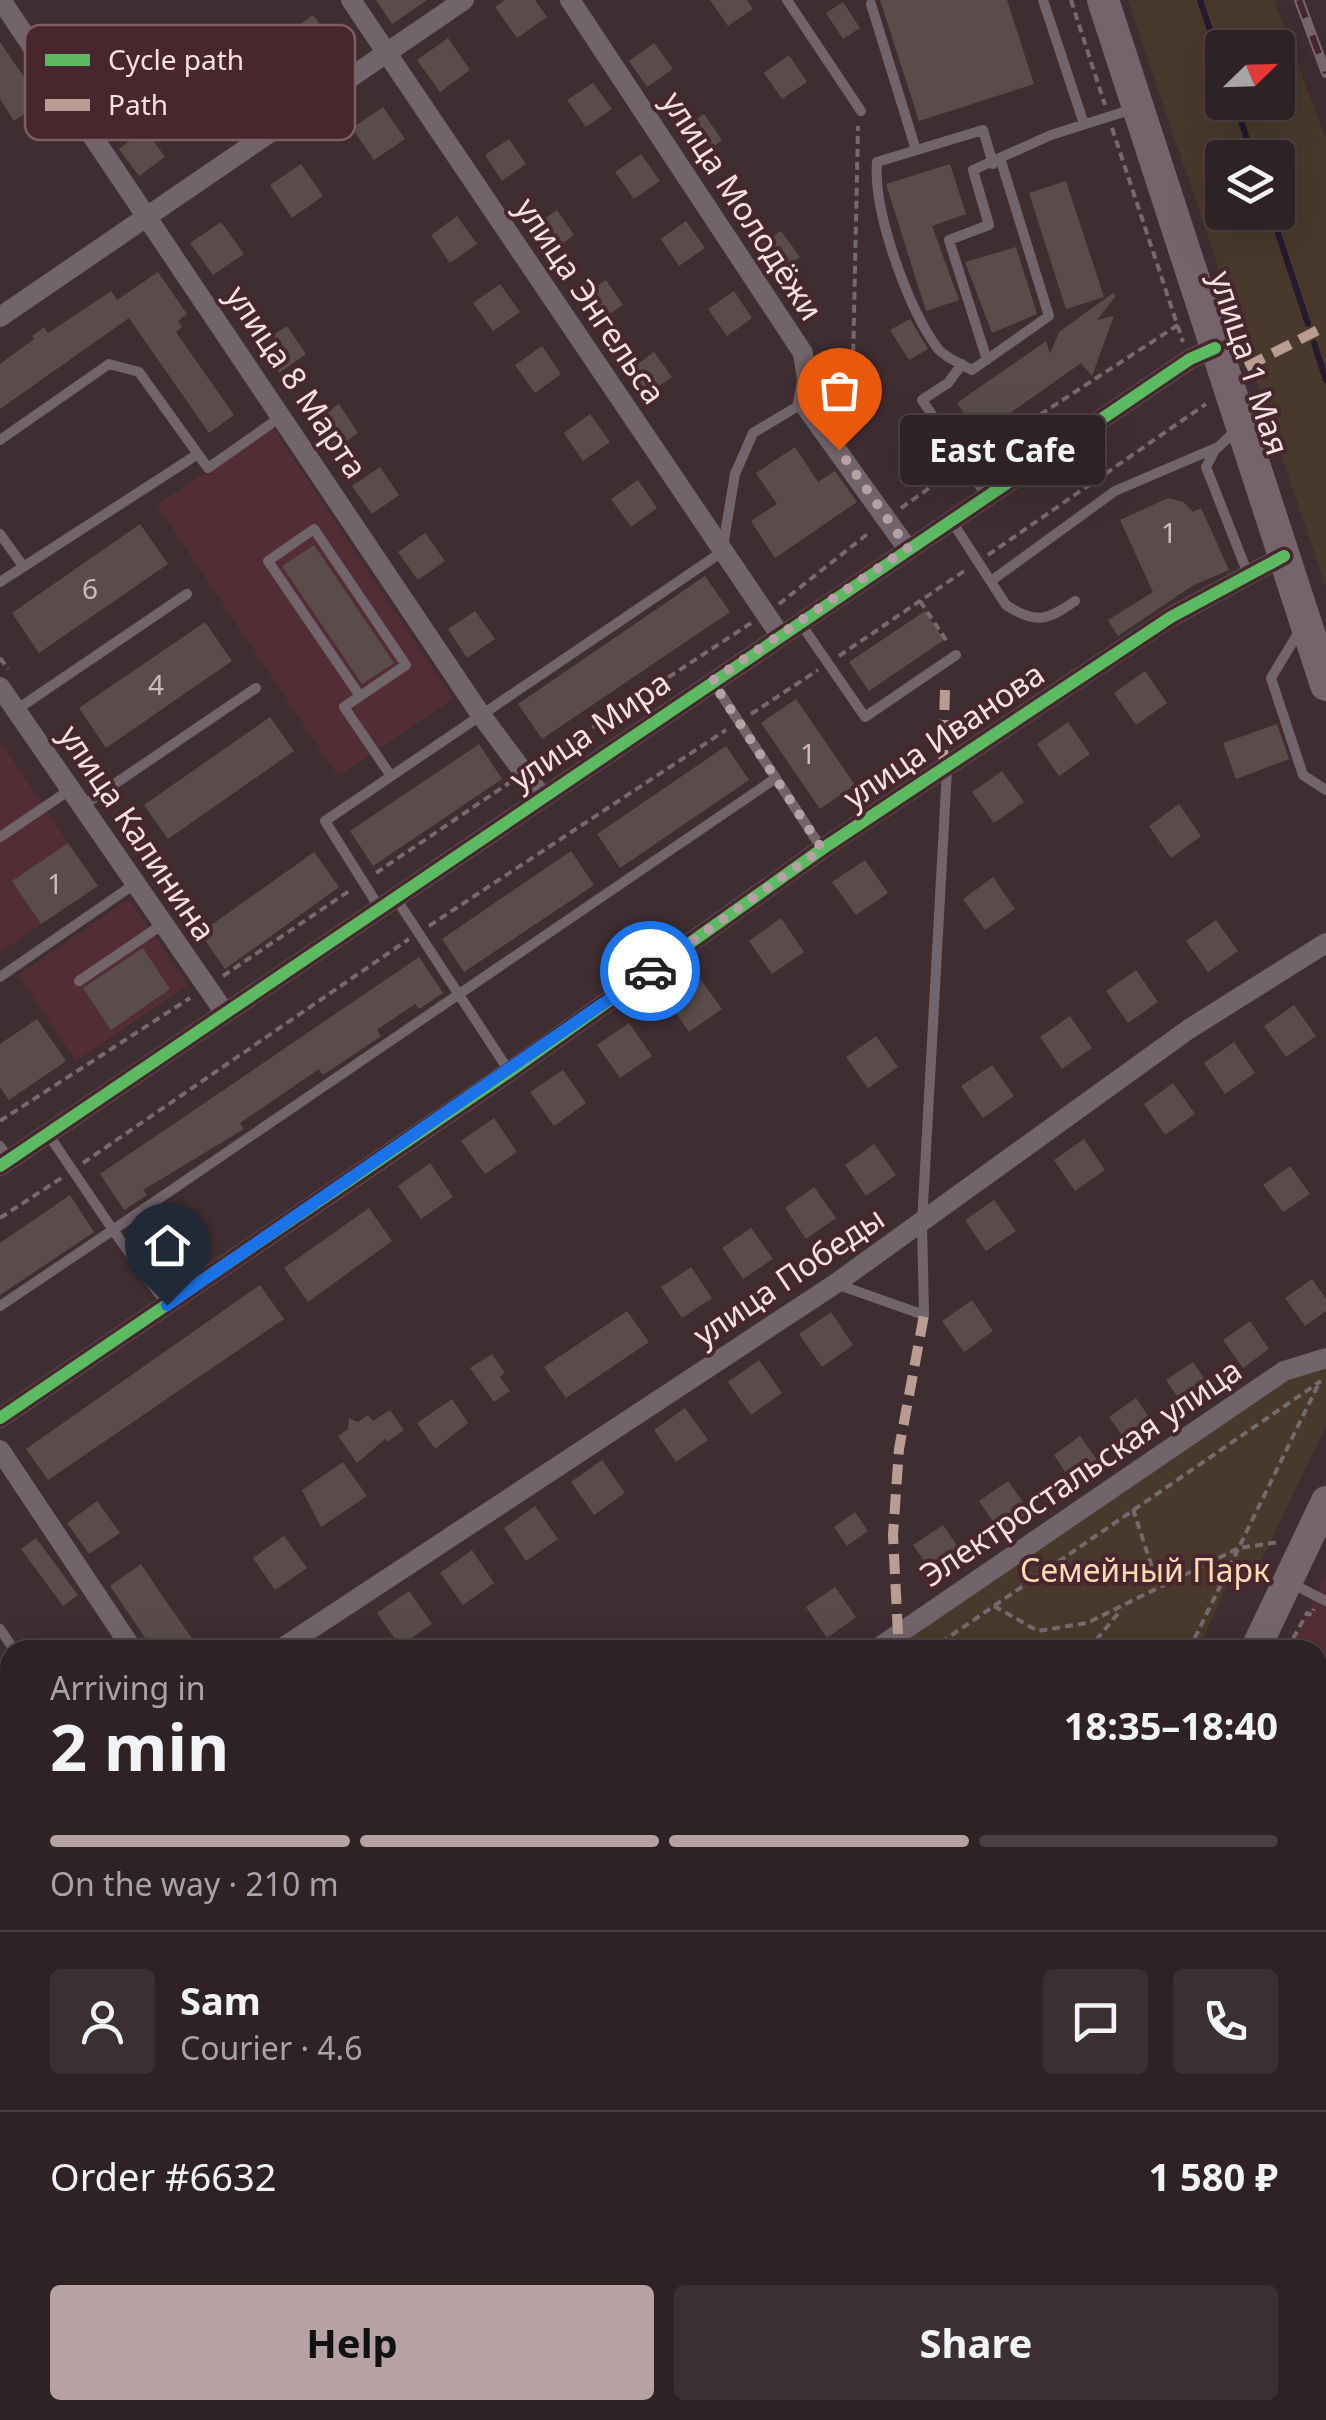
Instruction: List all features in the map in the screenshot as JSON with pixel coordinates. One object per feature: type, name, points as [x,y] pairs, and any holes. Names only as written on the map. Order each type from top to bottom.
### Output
[{"type":"main road","name":"улица 1 Мая","points":[[1103,0],[1124,112],[1190,319],[1230,437],[1284,556],[1326,685]]},
{"type":"main road","points":[[1260,1640],[1326,1501]]},
{"type":"street","name":"улица 8 Марта","points":[[1,0],[25,35]]},
{"type":"street","name":"улица Энгельса","points":[[351,0],[780,635]]},
{"type":"street","points":[[355,74],[464,0]]},
{"type":"street","name":"улица Молодёжи","points":[[570,0],[802,353],[807,380]]},
{"type":"street","name":"улица 8 Марта","points":[[96,140],[480,715],[542,797]]},
{"type":"street","points":[[0,316],[257,140]]},
{"type":"street","name":"улица Мира","points":[[3,1157],[48,1133],[950,519],[1202,353]]},
{"type":"street","points":[[807,380],[803,404],[908,548]]},
{"type":"street","name":"улица Иванова","points":[[0,1418],[509,1072],[822,849],[947,770],[1171,617],[1284,556]]},
{"type":"street","name":"улица Калинина","points":[[0,686],[225,1013]]},
{"type":"street","name":"улица Победы","points":[[294,1640],[835,1284],[1189,1029],[1326,943]]},
{"type":"street","name":"Электростальская улица","points":[[890,1640],[1284,1372],[1326,1358]]},
{"type":"street","points":[[0,1450],[126,1640]]},
{"type":"lane","points":[[787,0],[862,111]]},
{"type":"lane","points":[[1043,0],[1084,124]]},
{"type":"lane","points":[[871,4],[916,150]]},
{"type":"lane","points":[[987,360],[949,240],[989,224],[973,170],[997,163],[1051,135],[1124,112]]},
{"type":"lane","points":[[983,130],[1049,316],[972,370],[940,352],[907,290],[875,185],[876,162],[916,150],[983,130]]},
{"type":"lane","points":[[0,440],[109,364],[139,372],[208,468],[283,416]]},
{"type":"lane","points":[[962,364],[948,383],[922,400],[986,495]]},
{"type":"lane","points":[[509,1072],[419,932],[363,882],[325,821],[722,552],[735,474],[753,433],[803,404]]},
{"type":"lane","points":[[1230,437],[1206,466],[1248,575]]},
{"type":"lane","points":[[991,581],[1115,491],[1230,437]]},
{"type":"lane","points":[[0,582],[198,454]]},
{"type":"lane","points":[[950,519],[1006,606],[1034,621],[1051,618],[1075,600]]},
{"type":"lane","points":[[360,696],[268,561],[314,530],[406,665],[344,707],[391,776]]},
{"type":"lane","points":[[0,534],[23,566]]},
{"type":"lane","points":[[16,710],[187,594]]},
{"type":"lane","points":[[800,621],[865,718],[956,655]]},
{"type":"lane","points":[[1306,621],[1271,678],[1303,774],[1326,790]]},
{"type":"lane","points":[[712,681],[822,849]]},
{"type":"lane","points":[[0,837],[76,798],[256,688]]},
{"type":"lane","points":[[835,1284],[924,1315],[922,1223],[947,770]]},
{"type":"lane","points":[[0,1306],[776,778]]},
{"type":"lane","points":[[0,977],[136,884]]},
{"type":"lane","points":[[79,981],[163,924]]},
{"type":"lane","points":[[48,1133],[167,1305]]},
{"type":"lane","points":[[1288,1582],[1323,1599]]},
{"type":"path","points":[[0,1218],[419,932],[978,562],[1217,393],[1124,112],[1071,0]]},
{"type":"path","points":[[807,380],[853,362],[857,130],[862,111]]},
{"type":"path","points":[[0,1121],[206,988],[733,632],[765,615],[964,464],[1190,319]]},
{"type":"path","points":[[920,601],[956,655]]},
{"type":"path","points":[[945,1640],[1326,1378]]},
{"type":"path","points":[[1193,1640],[1319,1382]]},
{"type":"path","points":[[1134,1509],[1158,1586]]},
{"type":"path","points":[[994,1606],[1038,1631],[1087,1623],[1239,1548],[1292,1541],[1304,1547]]},
{"type":"path","points":[[1295,1640],[1323,1599]]},
{"type":"path","points":[[1096,1640],[1124,1607]]},
{"type":"shaded area","points":[[273,428],[453,699],[338,776],[157,505]]},
{"type":"shaded area","points":[[0,741],[68,843],[13,881],[41,924],[0,952]]},
{"type":"shaded area","points":[[129,899],[188,985],[76,1061],[18,975]]},
{"type":"shaded area","points":[[1326,1574],[1326,1640],[1295,1640]]},
{"type":"green space","points":[[1128,0],[1274,0],[1285,30],[1205,30],[1205,120],[1295,120],[1295,57],[1326,140],[1326,587],[1206,230],[1295,230],[1295,140],[1205,140],[1205,228]]},
{"type":"green space","name":"Семейный Парк","points":[[1326,1367],[1326,1425],[1258,1568],[1226,1587],[1202,1640],[907,1640],[1288,1379]]},
{"type":"building","points":[[376,0],[427,0],[392,24]]},
{"type":"building","points":[[505,0],[535,0],[547,17],[517,38],[495,7]]},
{"type":"building","points":[[710,0],[747,0],[753,9],[728,26]]},
{"type":"building","points":[[880,0],[1007,0],[1034,84],[919,121]]},
{"type":"building","points":[[843,2],[860,28],[843,39],[826,13]]},
{"type":"building","points":[[313,15],[320,25],[300,25]]},
{"type":"building","points":[[448,38],[470,70],[440,92],[417,60]]},
{"type":"building","points":[[0,42],[25,79],[25,113],[14,121],[0,99]]},
{"type":"building","points":[[654,43],[673,69],[647,87],[629,61]]},
{"type":"building","points":[[789,55],[807,82],[782,99],[764,73]]},
{"type":"building","points":[[593,83],[612,109],[586,127],[567,100]]},
{"type":"building","points":[[383,107],[405,139],[374,160],[355,132],[355,126]]},
{"type":"building","points":[[704,114],[722,140],[697,158],[678,131]]},
{"type":"building","points":[[509,139],[526,164],[502,181],[485,155]]},
{"type":"building","points":[[131,140],[153,140],[165,157],[139,176],[119,149]]},
{"type":"building","points":[[641,154],[660,181],[634,199],[615,172]]},
{"type":"building","points":[[301,164],[323,196],[292,218],[270,185]]},
{"type":"building","points":[[950,164],[966,214],[932,226],[959,300],[926,311],[886,184]]},
{"type":"building","points":[[1066,181],[1104,297],[1066,309],[1029,193]]},
{"type":"building","points":[[557,210],[574,235],[550,252],[533,227]]},
{"type":"building","points":[[457,216],[477,244],[450,263],[431,235]]},
{"type":"building","points":[[686,221],[705,248],[679,266],[661,239]]},
{"type":"building","points":[[221,222],[244,254],[213,275],[190,243]]},
{"type":"building","points":[[781,231],[800,257],[774,275],[756,248]]},
{"type":"building","points":[[1016,247],[1037,314],[992,333],[965,262]]},
{"type":"building","points":[[158,272],[187,314],[178,321],[182,327],[176,332],[234,415],[209,433],[129,318],[0,409],[0,364],[34,339],[32,336],[44,327],[48,333],[111,291],[117,300]]},
{"type":"building","points":[[606,280],[623,305],[599,321],[582,296]]},
{"type":"building","points":[[500,284],[520,312],[493,331],[473,303]]},
{"type":"building","points":[[734,291],[752,318],[727,336],[708,309]]},
{"type":"building","points":[[1113,293],[1116,296],[1097,320],[1114,316],[1092,376],[1081,363],[979,435],[957,403],[1046,341],[1050,354],[1059,332]]},
{"type":"building","points":[[910,319],[928,349],[909,360],[890,330]]},
{"type":"building","points":[[287,326],[306,354],[279,373],[259,344]]},
{"type":"building","points":[[542,346],[561,374],[535,393],[515,365]]},
{"type":"building","points":[[654,352],[672,377],[648,394],[631,369]]},
{"type":"building","points":[[339,404],[358,433],[331,452],[311,423]]},
{"type":"building","points":[[590,414],[610,442],[583,461],[564,433]]},
{"type":"building","points":[[795,447],[818,482],[835,471],[857,502],[775,558],[751,521],[777,504],[756,473]]},
{"type":"building","points":[[380,467],[399,495],[372,514],[352,486]]},
{"type":"building","points":[[638,480],[657,508],[631,527],[611,499]]},
{"type":"building","points":[[1168,498],[1183,502],[1193,512],[1201,508],[1229,570],[1192,586],[1118,636],[1108,620],[1153,592],[1120,520]]},
{"type":"building","points":[[140,524],[168,564],[39,653],[12,613]]},
{"type":"building","points":[[425,533],[445,561],[418,580],[398,552]]},
{"type":"building","points":[[314,545],[394,663],[362,684],[282,566]]},
{"type":"building","points":[[705,576],[730,612],[542,739],[518,704]]},
{"type":"building","points":[[475,611],[495,639],[467,658],[448,629]]},
{"type":"building","points":[[925,611],[944,640],[869,691],[849,662]]},
{"type":"building","points":[[205,622],[232,661],[106,748],[79,708]]},
{"type":"building","points":[[1145,671],[1167,703],[1136,725],[1114,693]]},
{"type":"building","points":[[796,699],[855,785],[820,809],[761,723]]},
{"type":"building","points":[[270,717],[294,751],[168,839],[144,805]]},
{"type":"building","points":[[1068,722],[1090,754],[1059,776],[1037,744]]},
{"type":"building","points":[[1277,724],[1289,759],[1236,779],[1223,743]]},
{"type":"building","points":[[479,744],[502,779],[373,866],[350,831]]},
{"type":"building","points":[[726,746],[749,780],[620,868],[597,834]]},
{"type":"building","points":[[1002,771],[1024,802],[994,823],[972,792]]},
{"type":"building","points":[[1179,804],[1201,836],[1171,858],[1149,826]]},
{"type":"building","points":[[68,843],[98,886],[41,924],[12,881]]},
{"type":"building","points":[[571,851],[594,885],[464,972],[442,939]]},
{"type":"building","points":[[314,852],[339,887],[225,969],[200,933]]},
{"type":"building","points":[[865,860],[888,893],[856,915],[832,882]]},
{"type":"building","points":[[993,877],[1015,909],[985,930],[963,899]]},
{"type":"building","points":[[781,918],[804,952],[772,974],[749,941]]},
{"type":"building","points":[[1216,920],[1238,951],[1208,972],[1186,941]]},
{"type":"building","points":[[143,948],[170,989],[111,1030],[83,988]]},
{"type":"building","points":[[419,957],[443,993],[419,1009],[415,1004],[377,1030],[381,1036],[323,1075],[319,1069],[240,1123],[244,1129],[143,1190],[147,1195],[124,1210],[100,1174]]},
{"type":"building","points":[[1136,970],[1158,1002],[1128,1023],[1106,991]]},
{"type":"building","points":[[698,976],[722,1009],[689,1032],[666,998]]},
{"type":"building","points":[[1294,1005],[1316,1036],[1286,1057],[1264,1026]]},
{"type":"building","points":[[1070,1016],[1092,1048],[1062,1069],[1040,1037]]},
{"type":"building","points":[[37,1019],[66,1061],[9,1100],[0,1087],[0,1044]]},
{"type":"building","points":[[629,1023],[652,1056],[620,1078],[597,1045]]},
{"type":"building","points":[[876,1036],[898,1067],[868,1088],[846,1057]]},
{"type":"building","points":[[1234,1042],[1255,1073],[1225,1094],[1204,1063]]},
{"type":"building","points":[[992,1065],[1014,1096],[983,1118],[961,1086]]},
{"type":"building","points":[[563,1070],[586,1103],[554,1126],[530,1092]]},
{"type":"building","points":[[1173,1083],[1195,1114],[1165,1135],[1144,1104]]},
{"type":"building","points":[[494,1118],[517,1152],[485,1174],[461,1141]]},
{"type":"building","points":[[1084,1139],[1105,1170],[1075,1191],[1054,1160]]},
{"type":"building","points":[[874,1144],[896,1175],[866,1196],[845,1165]]},
{"type":"building","points":[[430,1163],[453,1197],[421,1219],[398,1186]]},
{"type":"building","points":[[1290,1166],[1310,1194],[1283,1212],[1263,1185]]},
{"type":"building","points":[[814,1187],[836,1218],[806,1239],[785,1208]]},
{"type":"building","points":[[70,1195],[94,1232],[0,1295],[0,1243]]},
{"type":"building","points":[[994,1200],[1016,1231],[986,1251],[965,1220]]},
{"type":"building","points":[[369,1208],[392,1241],[308,1302],[284,1268]]},
{"type":"building","points":[[751,1228],[773,1259],[743,1279],[722,1248]]},
{"type":"building","points":[[691,1267],[712,1298],[682,1318],[661,1287]]},
{"type":"building","points":[[1312,1279],[1326,1299],[1326,1311],[1305,1326],[1285,1298]]},
{"type":"building","points":[[260,1285],[284,1319],[48,1480],[26,1449]]},
{"type":"building","points":[[972,1300],[993,1331],[964,1352],[942,1321]]},
{"type":"building","points":[[627,1311],[649,1342],[566,1398],[544,1367]]},
{"type":"building","points":[[831,1312],[853,1345],[822,1367],[799,1334]]},
{"type":"building","points":[[1250,1321],[1269,1349],[1243,1368],[1223,1340]]},
{"type":"building","points":[[492,1354],[505,1373],[500,1377],[510,1391],[494,1402],[470,1368]]},
{"type":"building","points":[[759,1360],[782,1393],[751,1415],[728,1382]]},
{"type":"building","points":[[1193,1362],[1212,1390],[1185,1408],[1166,1380]]},
{"type":"building","points":[[1136,1398],[1155,1426],[1129,1445],[1109,1417]]},
{"type":"building","points":[[452,1399],[468,1423],[435,1449],[417,1423]]},
{"type":"building","points":[[685,1408],[708,1440],[676,1462],[654,1430]]},
{"type":"building","points":[[390,1410],[404,1430],[387,1442],[385,1439],[357,1463],[338,1436],[348,1429],[349,1418],[358,1422],[368,1415],[373,1421]]},
{"type":"building","points":[[1080,1436],[1100,1464],[1073,1483],[1054,1455]]},
{"type":"building","points":[[602,1460],[625,1493],[594,1515],[571,1482]]},
{"type":"building","points":[[343,1462],[367,1496],[321,1527],[302,1490]]},
{"type":"building","points":[[1008,1481],[1030,1512],[1000,1532],[979,1501]]},
{"type":"building","points":[[97,1501],[120,1533],[89,1554],[67,1523]]},
{"type":"building","points":[[535,1506],[558,1539],[526,1561],[504,1528]]},
{"type":"building","points":[[855,1512],[868,1531],[847,1546],[834,1527]]},
{"type":"building","points":[[943,1525],[964,1556],[935,1576],[913,1545]]},
{"type":"building","points":[[284,1536],[307,1568],[275,1590],[253,1558]]},
{"type":"building","points":[[36,1538],[78,1595],[63,1606],[21,1549]]},
{"type":"building","points":[[472,1550],[494,1583],[463,1605],[440,1573]]},
{"type":"building","points":[[141,1564],[193,1640],[147,1640],[110,1586]]},
{"type":"building","points":[[835,1587],[856,1617],[827,1638],[806,1607]]},
{"type":"building","points":[[409,1591],[432,1624],[409,1640],[396,1640],[377,1613]]},
{"type":"waterway","points":[[1200,0],[1210,30]]},
{"type":"waterway","points":[[1241,120],[1247,140]]},
{"type":"waterway","points":[[1277,230],[1308,324]]},
{"type":"waterway","points":[[1314,343],[1326,380]]},
{"type":"railway","points":[[1299,0],[1326,73]]},
{"type":"marked path","points":[[1246,367],[1326,326]]},
{"type":"marked path","points":[[945,690],[943,756],[947,770]]},
{"type":"marked path","points":[[898,1634],[893,1535],[899,1449],[924,1315]]},
{"type":"cycle path","points":[[0,1166],[1190,359],[1215,348]]},
{"type":"cycle path","points":[[0,1418],[509,1072],[822,849],[1171,617],[1284,556]]},
{"type":"way so far","points":[[650,971],[822,849],[712,681],[908,548],[839,450]]},
{"type":"place","name":"East Cafe","points":[[839,450]]},
{"type":"route","points":[[167,1305],[650,971]]}]
